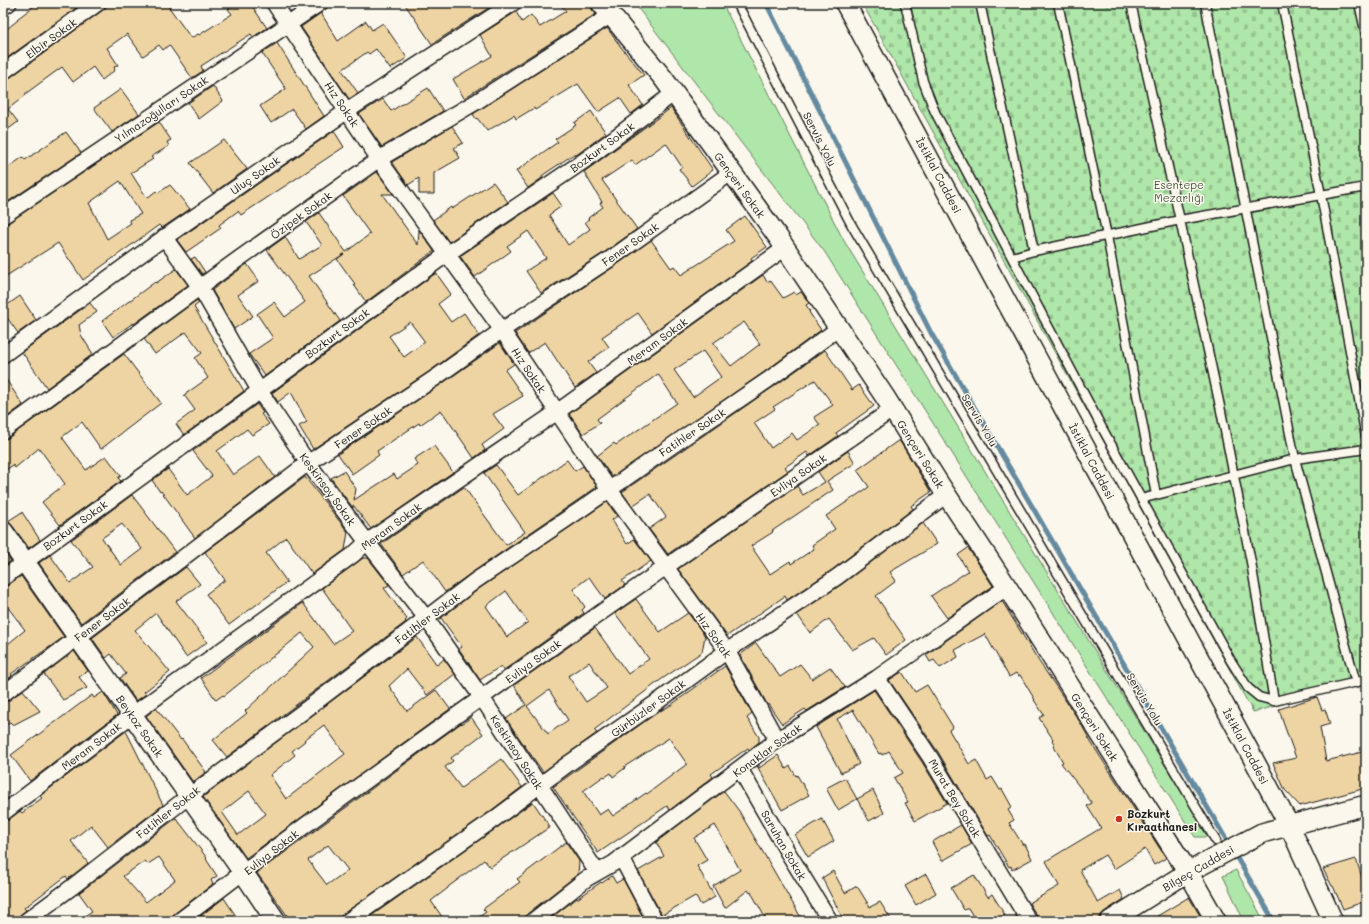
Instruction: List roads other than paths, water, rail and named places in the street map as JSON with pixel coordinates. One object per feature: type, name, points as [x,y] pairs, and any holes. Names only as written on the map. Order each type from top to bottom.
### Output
[{"type":"street","points":[[3,7],[9,3]]},
{"type":"street","name":"Elbir Sokak","points":[[3,72],[98,3]]},
{"type":"street","name":"Hız Sokak","points":[[274,3],[379,159],[502,330],[609,489],[727,651],[777,740]]},
{"type":"street","name":"Yılmazoğulları Sokak","points":[[3,216],[320,3]]},
{"type":"street","name":"Uluç Sokak","points":[[3,355],[164,238],[347,111],[512,3]]},
{"type":"street","name":"İstiklal Caddesi","points":[[845,3],[1289,825],[1333,921]]},
{"type":"street","name":"Gençeri Sokak","points":[[606,9],[663,78],[732,172],[839,328],[893,409],[946,495],[1188,872],[1216,921]]},
{"type":"street","name":"Özipek Sokak","points":[[3,431],[200,287],[379,159],[476,102],[606,9]]},
{"type":"street","name":"Bozkurt Sokak","points":[[3,578],[24,561],[155,468],[259,390],[447,254],[588,158],[674,93]]},
{"type":"street","name":"Fener Sokak","points":[[3,694],[308,464],[435,378],[502,330],[610,259],[732,172]]},
{"type":"street","name":"Keskinsoy Sokak","points":[[164,238],[200,287],[259,390],[308,464],[426,618],[482,698],[597,872]]},
{"type":"street","name":"Meram Sokak","points":[[3,813],[132,715],[353,555],[367,542],[557,412],[785,248]]},
{"type":"street","name":"Fatihler Sokak","points":[[26,921],[189,796],[475,581],[768,380],[839,328]]},
{"type":"street","name":"Evliya Sokak","points":[[179,921],[244,873],[297,831],[482,698],[665,567],[893,409]]},
{"type":"street","name":"Gürbüzler Sokak","points":[[348,921],[480,830],[540,785],[727,651],[837,577],[946,495]]},
{"type":"street","name":"Beykoz Sokak","points":[[3,531],[244,873],[276,921]]},
{"type":"street","name":"Konaklar Sokak","points":[[532,921],[586,879],[614,863],[777,740],[877,678],[1007,588]]},
{"type":"street","name":"Murat Bey Sokak","points":[[877,678],[930,757],[1029,921]]},
{"type":"street","name":"Saruhan Sokak","points":[[740,769],[787,851],[830,921]]},
{"type":"street","name":"Bilgeç Caddesi","points":[[1116,920],[1188,872],[1216,849],[1289,825],[1366,805]]},
{"type":"street","points":[[621,857],[655,921]]},
{"type":"lane","name":"Servis Yolu","points":[[738,3],[851,224],[1216,849]]},
{"type":"lane","points":[[905,3],[923,81],[935,112],[1101,426],[1231,661],[1248,688],[1259,697],[1274,702],[1366,680]]},
{"type":"lane","points":[[980,3],[1034,251]]},
{"type":"lane","points":[[1058,3],[1107,236],[1156,495]]},
{"type":"lane","points":[[1131,3],[1221,411],[1251,562],[1274,702]]},
{"type":"lane","points":[[1205,3],[1295,459],[1356,682]]},
{"type":"lane","points":[[1282,3],[1321,195],[1366,437]]},
{"type":"lane","points":[[1359,3],[1366,35]]},
{"type":"lane","points":[[1012,257],[1180,220],[1366,187]]},
{"type":"lane","points":[[1141,499],[1295,459],[1366,449]]},
{"type":"waterway","points":[[766,3],[931,333],[1230,846]]},
{"type":"waterway","points":[[1234,853],[1274,921]]},
{"type":"place","name":"Bozkurt Kıraathanesi","points":[[1119,819]]},
{"type":"park label","name":"Esentepe Mezarlığı","points":[[1179,190]]}]
